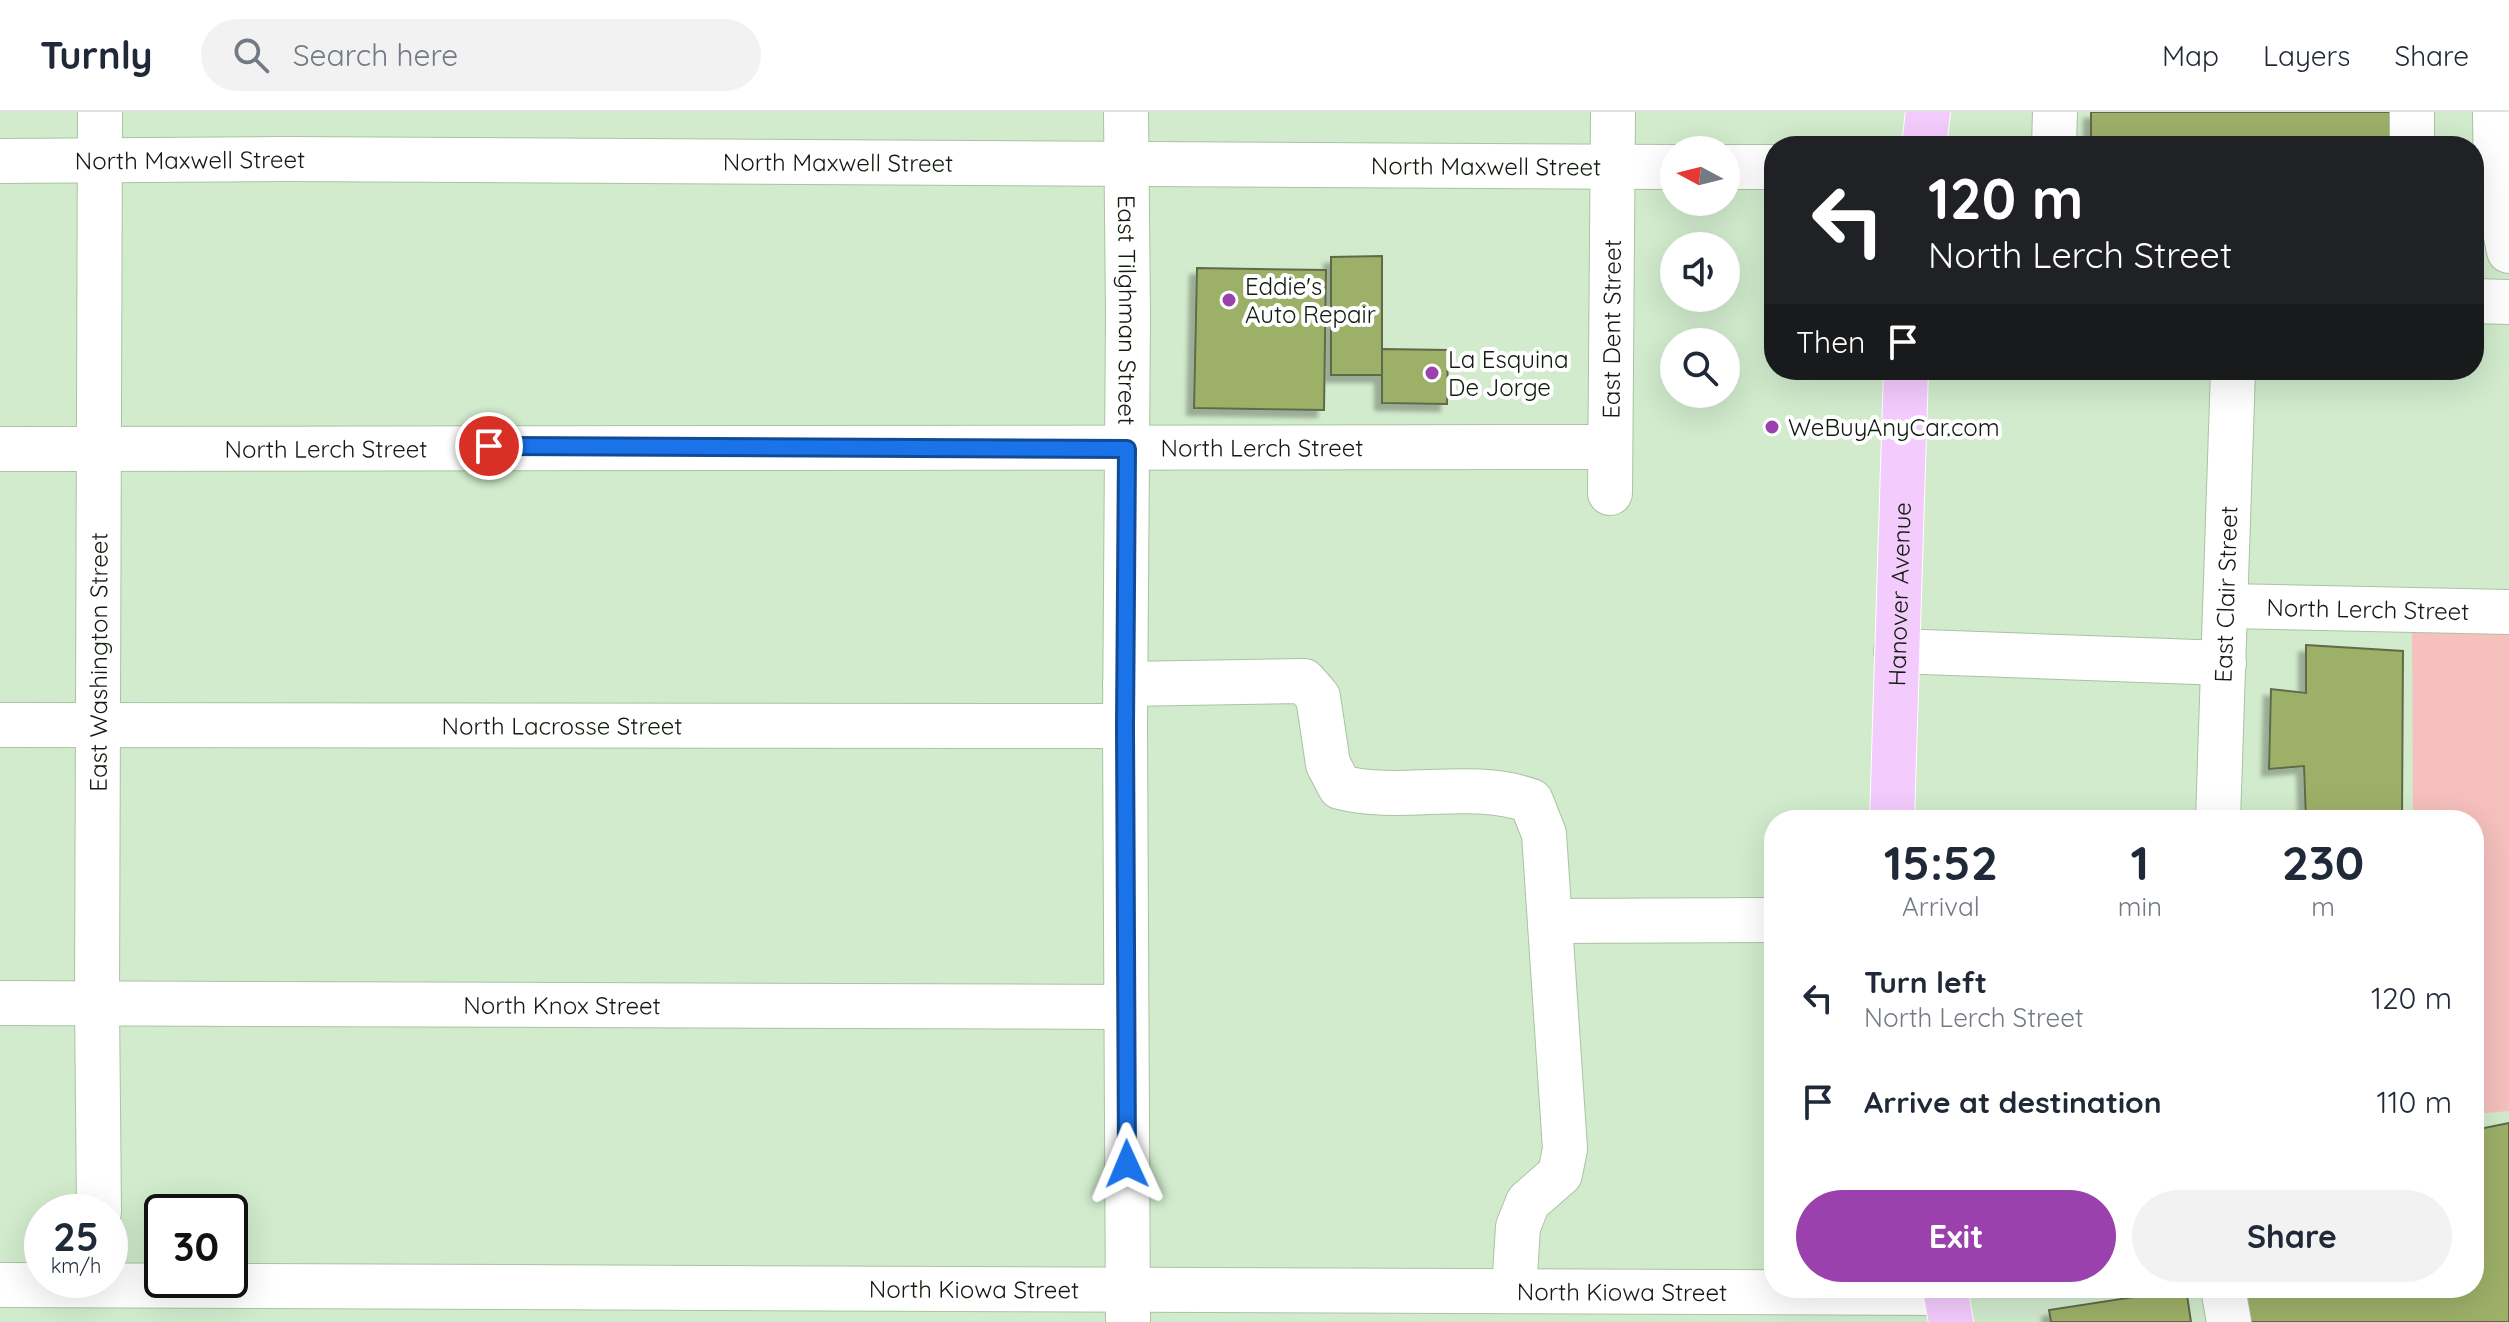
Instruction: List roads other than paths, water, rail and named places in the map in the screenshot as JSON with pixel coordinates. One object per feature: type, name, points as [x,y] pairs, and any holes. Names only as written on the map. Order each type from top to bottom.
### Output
[{"type":"main road","points":[[1925,136],[1928,112]]},
{"type":"main road","name":"Hanover Avenue","points":[[1892,810],[1906,380]]},
{"type":"street","name":"East Washington Street","points":[[99,1194],[100,112]]},
{"type":"street","name":"East Tilghman Street","points":[[1126,112],[1128,1306]]},
{"type":"street","name":"East Dent Street","points":[[1610,493],[1613,112]]},
{"type":"street","points":[[2054,136],[2055,112]]},
{"type":"street","points":[[2412,112],[2412,136]]},
{"type":"street","points":[[2495,112],[2509,251]]},
{"type":"street","name":"North Maxwell Street","points":[[0,161],[1126,162],[1660,167]]},
{"type":"street","points":[[1740,167],[1764,167]]},
{"type":"street","points":[[2484,301],[2509,302]]},
{"type":"street","name":"East Clair Street","points":[[2218,810],[2233,380]]},
{"type":"street","name":"North Lerch Street","points":[[0,449],[1610,447]]},
{"type":"street","name":"North Lerch Street","points":[[2226,606],[2509,612]]},
{"type":"street","points":[[1896,651],[2224,663]]},
{"type":"street","name":"North Lacrosse Street","points":[[0,725],[99,726],[1125,705],[1304,681],[1318,697],[1328,764],[1340,787],[1366,794],[1455,791],[1511,794],[1531,801],[1544,834],[1550,921]]},
{"type":"street","points":[[1514,1291],[1518,1227],[1528,1202],[1560,1174],[1565,1149],[1550,921],[1764,920]]},
{"type":"street","name":"North Knox Street","points":[[0,1003],[1126,1007]]},
{"type":"street","name":"North Kiowa Street","points":[[0,1285],[24,1287]]},
{"type":"street","name":"North Kiowa Street","points":[[128,1295],[1128,1306],[1514,1291],[1647,1307],[1947,1301]]},
{"type":"street","points":[[2225,1298],[2229,1322]]},
{"type":"place","name":"Eddie's Auto Repair","points":[[1229,300]]},
{"type":"place","name":"La Esquina De Jorge","points":[[1432,373]]},
{"type":"place","name":"WeBuyAnyCar.com","points":[[1772,427]]}]
